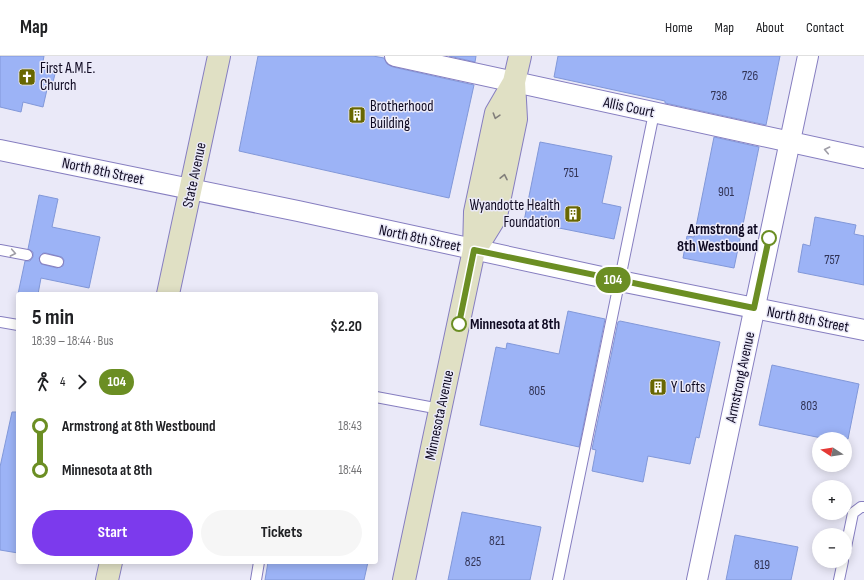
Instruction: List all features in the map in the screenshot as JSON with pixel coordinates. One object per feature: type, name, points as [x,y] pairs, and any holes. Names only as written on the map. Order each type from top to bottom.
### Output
[{"type":"main road","name":"State Avenue","points":[[168,292],[219,56]]},
{"type":"main road","name":"Minnesota Avenue","points":[[404,580],[474,250],[475,212],[496,113],[514,82],[520,56]]},
{"type":"main road","points":[[107,580],[111,564]]},
{"type":"street","name":"Allis Court","points":[[395,56],[864,158]]},
{"type":"street","name":"Armstrong Avenue","points":[[697,580],[808,56]]},
{"type":"street","name":"North 8th Street","points":[[0,150],[191,189],[620,281],[864,330]]},
{"type":"lane","points":[[558,580],[654,113]]},
{"type":"lane","points":[[0,250],[27,255]]},
{"type":"lane","points":[[45,259],[58,262]]},
{"type":"lane","points":[[0,322],[16,325]]},
{"type":"lane","points":[[378,396],[440,410]]},
{"type":"lane","points":[[850,528],[853,513],[861,507],[864,507]]},
{"type":"lane","points":[[256,580],[260,564]]},
{"type":"lane","points":[[839,580],[842,568]]},
{"type":"building","name":"First A.M.E. Church","points":[[0,56],[44,56],[42,67],[56,70],[52,86],[48,85],[43,107],[23,102],[21,112],[0,107]]},
{"type":"building","name":"Brotherhood Building","points":[[258,56],[373,56],[384,58],[387,64],[393,67],[474,85],[449,198],[239,151]]},
{"type":"building","points":[[449,56],[476,56],[475,62]]},
{"type":"building","points":[[558,56],[780,56],[766,125],[554,77]]},
{"type":"building","points":[[714,137],[759,147],[734,268],[683,258],[687,236],[694,237]]},
{"type":"building","points":[[540,142],[612,156],[602,203],[621,207],[614,239],[524,221]]},
{"type":"building","points":[[39,195],[58,199],[52,227],[100,237],[89,288],[41,278],[38,292],[18,292],[25,261],[30,261],[33,257],[33,252],[28,249]],"holes":[[[43,253],[62,257],[64,260],[63,266],[57,268],[41,264],[39,258]]]},
{"type":"building","points":[[815,217],[856,225],[854,234],[864,236],[864,285],[798,272],[803,244],[810,246]]},
{"type":"building","points":[[568,311],[605,319],[579,447],[480,425],[496,347],[506,349],[507,343],[559,354]]},
{"type":"building","name":"Y Lofts","points":[[620,321],[720,342],[699,438],[696,437],[690,464],[648,456],[643,482],[592,471],[596,450],[592,449],[618,322]]},
{"type":"building","points":[[772,365],[859,384],[849,432],[812,432],[812,436],[759,425]]},
{"type":"building","points":[[12,412],[16,412],[16,553],[0,550],[0,467]]},
{"type":"building","points":[[462,512],[541,527],[530,580],[448,580]]},
{"type":"building","points":[[735,535],[798,547],[791,580],[726,580]]},
{"type":"building","points":[[268,564],[368,564],[364,580],[265,580]]},
{"type":"bus line","name":"104","points":[[459,324],[474,250],[754,308],[769,238]]},
{"type":"place","name":"First A.M.E. Church","points":[[27,77]]},
{"type":"place","name":"Brotherhood Building","points":[[357,115]]},
{"type":"place","name":"Wyandotte Health Foundation","points":[[573,214]]},
{"type":"place","name":"Armstrong at 8th Westbound","points":[[769,238]]},
{"type":"place","name":"Minnesota at 8th","points":[[459,324]]},
{"type":"place","name":"Y Lofts","points":[[658,387]]}]
